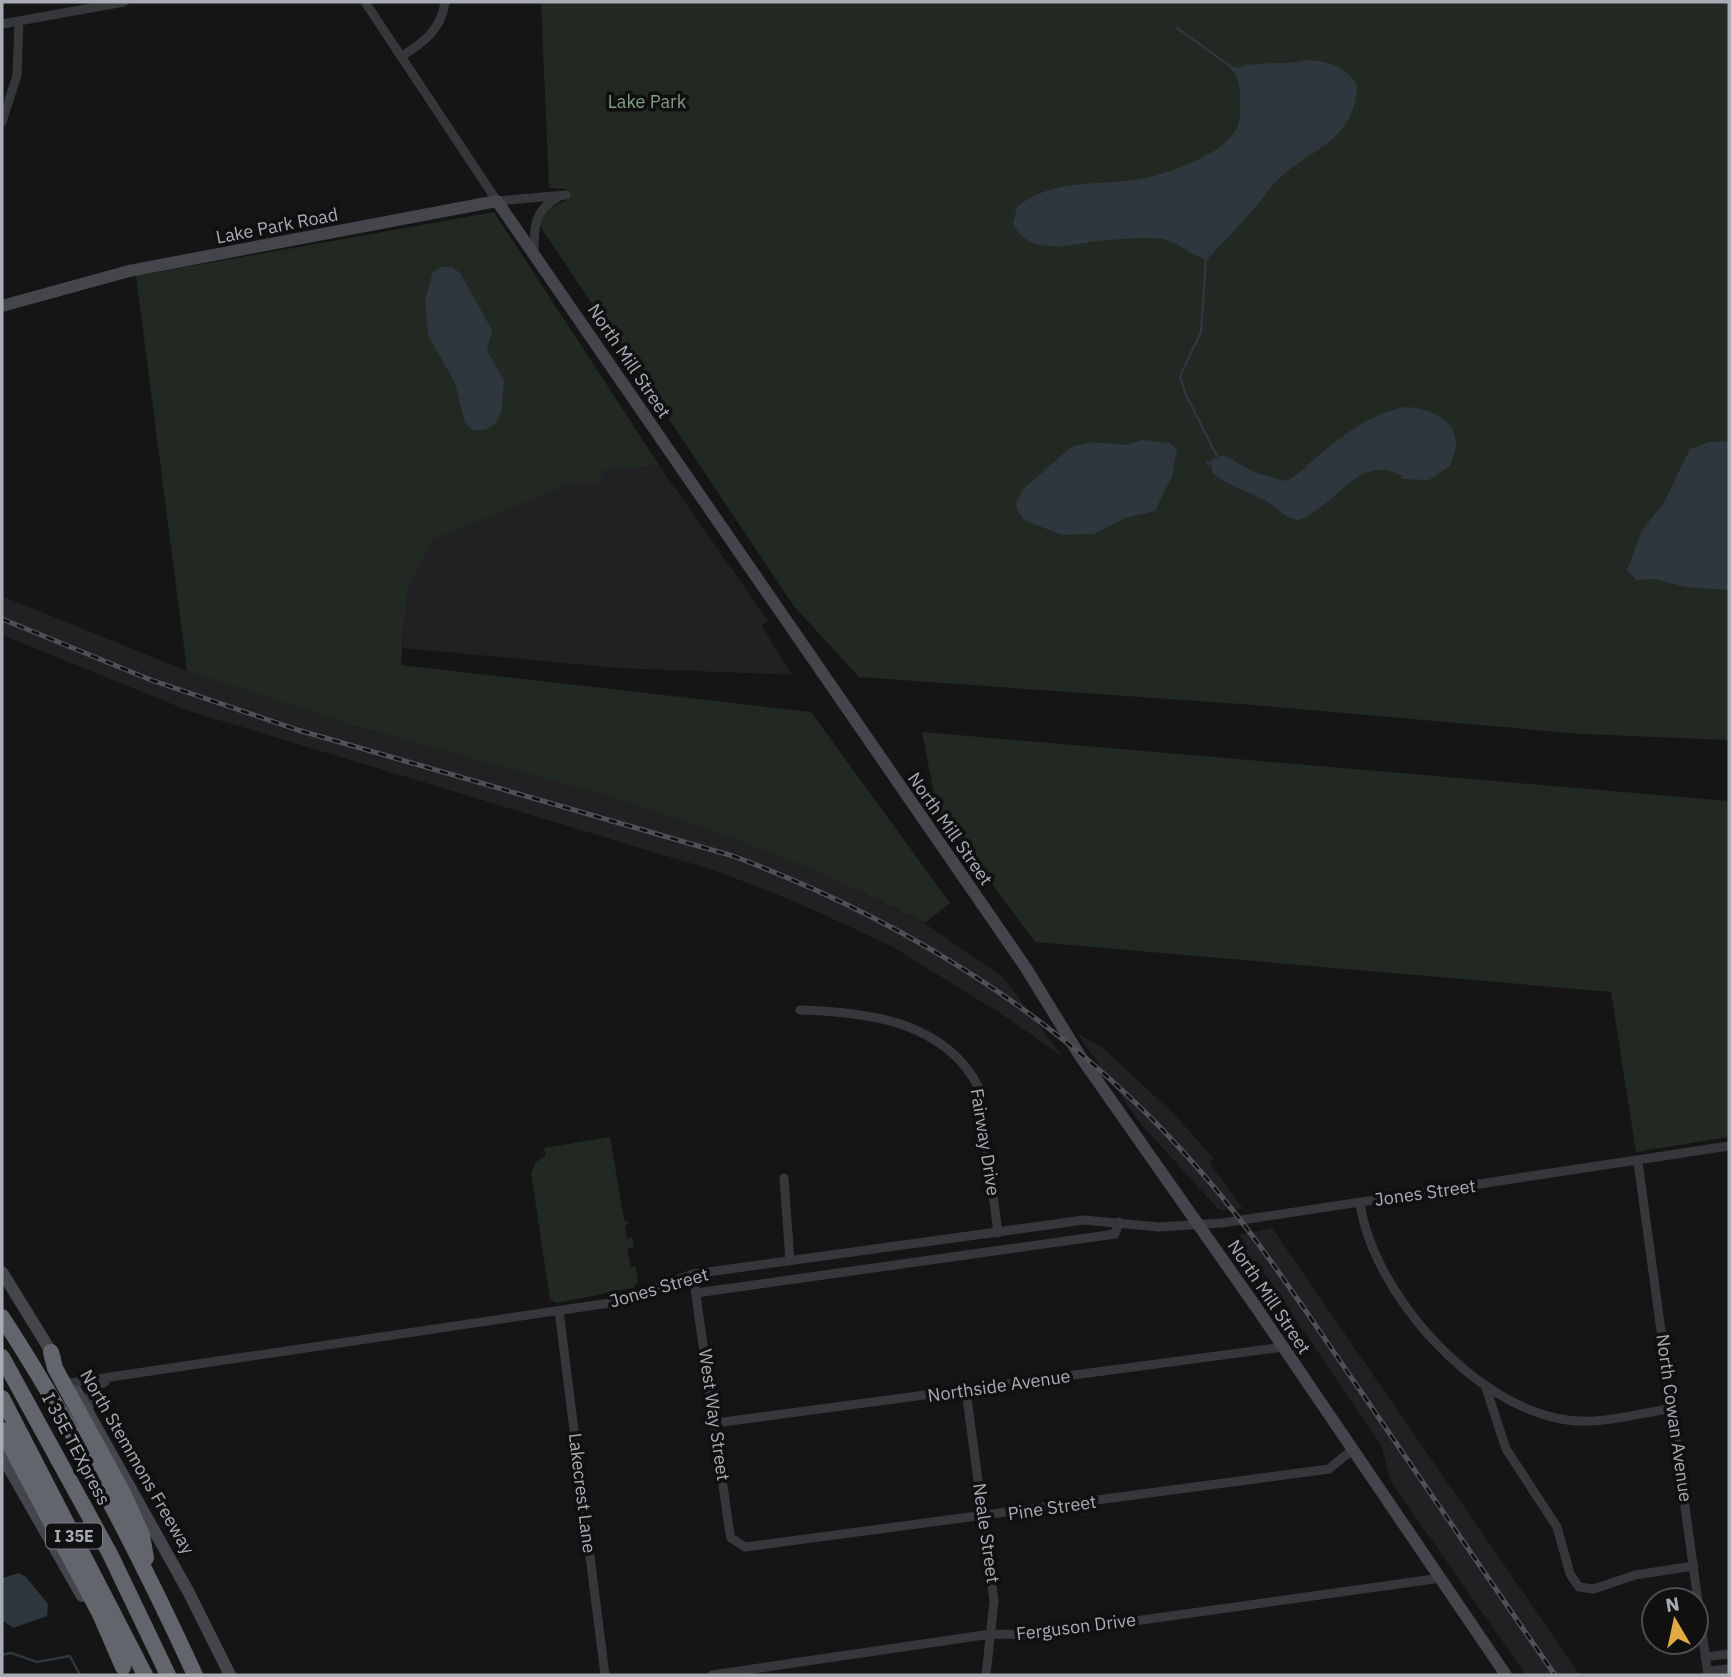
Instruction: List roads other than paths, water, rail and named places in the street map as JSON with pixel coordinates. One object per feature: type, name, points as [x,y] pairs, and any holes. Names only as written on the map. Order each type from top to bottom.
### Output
[{"type":"highway","name":"I 35E","points":[[2,1317],[90,1463],[149,1575],[195,1675]]},
{"type":"highway","points":[[51,1352],[55,1368],[108,1465],[142,1535],[149,1575]]},
{"type":"highway","name":"I 35E TEXpress","points":[[2,1357],[110,1554],[168,1675]]},
{"type":"highway","name":"I 35E","points":[[2,1398],[145,1675]]},
{"type":"highway","points":[[2,1430],[100,1614],[125,1671]]},
{"type":"main road","name":"North Mill Street","points":[[497,201],[1506,1675]]},
{"type":"main road","name":"Lake Park Road","points":[[2,306],[140,269],[497,201]]},
{"type":"main road","name":"North Stemmons Freeway","points":[[2,1272],[89,1413],[182,1581],[230,1675]]},
{"type":"main road","points":[[2,1456],[125,1671]]},
{"type":"street","points":[[2,24],[124,2]]},
{"type":"street","name":"North Mill Street","points":[[365,2],[497,201]]},
{"type":"street","points":[[402,56],[432,34],[440,21],[445,2]]},
{"type":"street","points":[[2,122],[17,75],[19,21]]},
{"type":"street","name":"Lake Park Road","points":[[497,201],[564,195],[545,205],[536,218],[534,252]]},
{"type":"street","name":"Fairway Drive","points":[[800,1010],[865,1014],[897,1022],[938,1041],[971,1072],[980,1091],[998,1233]]},
{"type":"street","name":"Jones Street","points":[[71,1383],[623,1301],[693,1274],[1084,1220],[1159,1227],[1198,1224],[1360,1203],[1729,1146]]},
{"type":"street","name":"North Cowan Avenue","points":[[1638,1161],[1674,1408],[1708,1673]]},
{"type":"street","points":[[783,1178],[790,1261]]},
{"type":"street","points":[[1360,1203],[1369,1240],[1419,1322],[1442,1352],[1485,1385],[1526,1407],[1569,1420],[1674,1408]]},
{"type":"street","name":"Jones Street","points":[[696,1293],[1115,1234],[1119,1222]]},
{"type":"street","name":"West Way Street","points":[[693,1274],[729,1528],[732,1538],[745,1547]]},
{"type":"street","name":"Lakecrest Lane","points":[[559,1311],[604,1675]]},
{"type":"street","name":"Northside Avenue","points":[[716,1423],[1283,1347]]},
{"type":"street","name":"Jones Street","points":[[89,1413],[90,1390],[116,1378]]},
{"type":"street","points":[[1485,1385],[1506,1449],[1557,1527],[1575,1584],[1583,1589],[1594,1589],[1635,1575],[1694,1566]]},
{"type":"street","name":"Neale Street","points":[[966,1390],[994,1601],[986,1675]]},
{"type":"street","name":"Pine Street","points":[[745,1547],[1329,1469],[1352,1450]]},
{"type":"street","name":"Ferguson Drive","points":[[712,1675],[991,1634],[1035,1635],[1441,1578]]},
{"type":"street","points":[[1706,1657],[1729,1654]]},
{"type":"street","points":[[1708,1673],[1729,1669]]},
{"type":"waterway","points":[[1177,28],[1230,66]]},
{"type":"waterway","points":[[1206,259],[1201,332],[1180,376],[1185,393],[1217,456]]},
{"type":"waterway","points":[[2,1655],[11,1653],[37,1662],[70,1656],[80,1675]]},
{"type":"railway","points":[[2,619],[151,680],[298,730],[733,856],[859,910],[978,978],[1087,1059],[1138,1105],[1209,1181],[1253,1236],[1293,1293],[1555,1675]]},
{"type":"park label","name":"Lake Park","points":[[647,102]]}]
